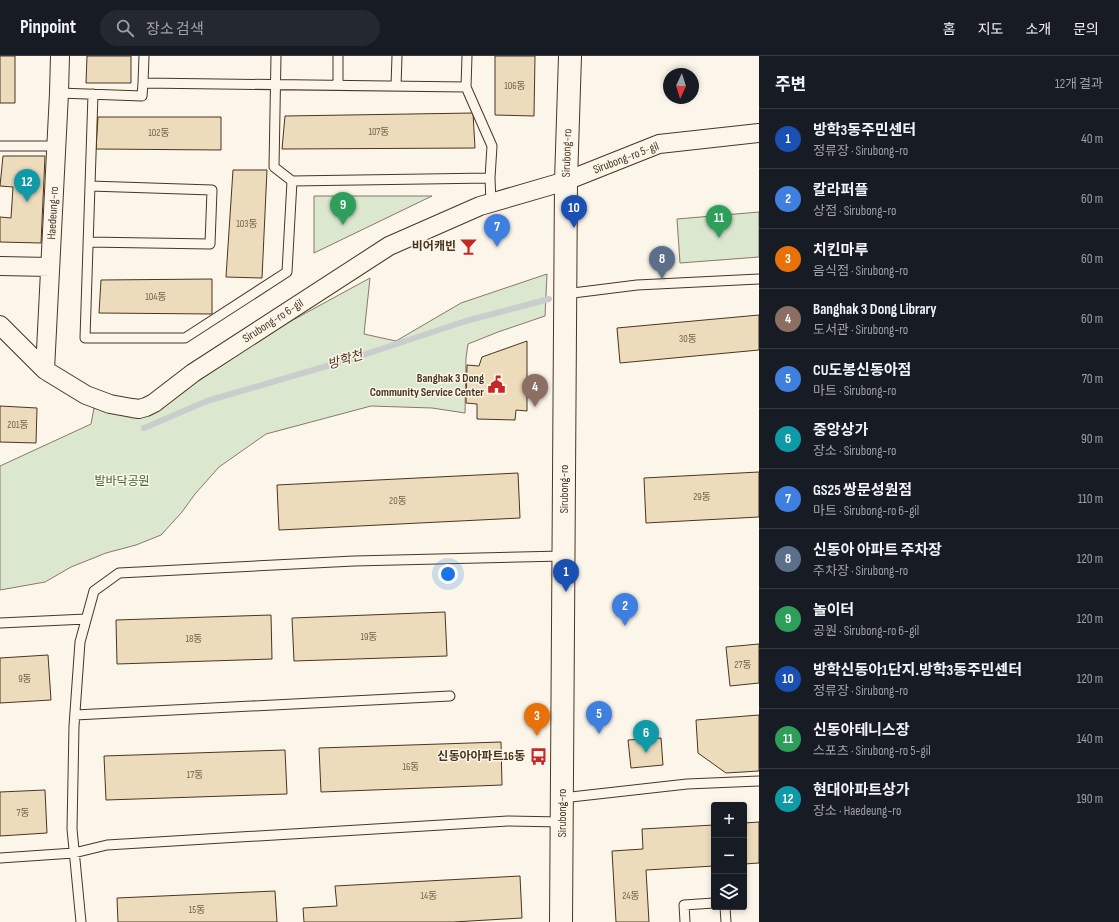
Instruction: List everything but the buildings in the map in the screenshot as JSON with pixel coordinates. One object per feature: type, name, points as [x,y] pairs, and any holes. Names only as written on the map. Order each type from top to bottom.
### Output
[{"type":"street","name":"Haedeung-ro","points":[[45,370],[60,56]]},
{"type":"street","name":"Sirubong-ro","points":[[561,922],[566,181],[570,56]]},
{"type":"street","name":"Sirubong-ro 5-gil","points":[[566,181],[659,144],[759,133]]},
{"type":"street","name":"Sirubong-ro 6-gil","points":[[0,325],[45,370],[86,395],[110,404],[139,409],[154,403],[193,373],[389,246],[480,206],[566,181]]},
{"type":"street","points":[[0,266],[50,267]]},
{"type":"lane","points":[[59,93],[142,96],[144,83],[144,56]]},
{"type":"lane","points":[[276,56],[274,167],[292,181],[490,178]]},
{"type":"lane","points":[[338,56],[338,85]]},
{"type":"lane","points":[[396,86],[397,56]]},
{"type":"lane","points":[[467,56],[466,87],[492,146],[490,178],[491,203]]},
{"type":"lane","points":[[144,83],[466,87]]},
{"type":"lane","points":[[93,94],[85,338],[185,338],[287,272],[292,181]]},
{"type":"lane","points":[[0,146],[56,146]]},
{"type":"lane","points":[[88,242],[210,244],[211,221],[212,190],[90,186]]},
{"type":"lane","points":[[565,294],[637,285],[759,279]]},
{"type":"lane","points":[[81,922],[72,829],[75,715],[80,642],[94,591],[119,573],[354,562],[563,556]]},
{"type":"lane","points":[[0,623],[86,619]]},
{"type":"lane","points":[[75,715],[450,696]]},
{"type":"lane","points":[[562,798],[687,784],[759,781]]},
{"type":"lane","points":[[0,858],[74,853],[107,845],[500,822],[562,822]]},
{"type":"lane","points":[[686,922],[684,905],[711,903]]},
{"type":"lane","points":[[725,910],[726,922]]},
{"type":"green space","points":[[314,196],[432,196],[314,253]]},
{"type":"green space","points":[[759,212],[759,257],[680,263],[677,219]]},
{"type":"green space","name":"발바닥공원","points":[[547,274],[545,316],[468,344],[466,358],[465,413],[432,408],[371,406],[266,434],[219,467],[161,535],[136,545],[106,553],[71,567],[45,582],[0,590],[0,466],[91,424],[94,408],[140,418],[163,405],[213,370],[280,327],[370,278],[364,334],[396,341],[461,303]]},
{"type":"waterway","name":"방학천","points":[[144,428],[207,401],[351,359],[466,321],[549,299]]},
{"type":"place","name":"현대아파트상가","points":[[27,202]]},
{"type":"place","name":"놀이터","points":[[343,225]]},
{"type":"place","name":"방학신동아1단지.방학3동주민센터","points":[[574,228]]},
{"type":"place","name":"신동아테니스장","points":[[719,238]]},
{"type":"place","name":"비어캐빈","points":[[469,246]]},
{"type":"place","name":"GS25 쌍문성원점","points":[[497,247]]},
{"type":"place","name":"신동아 아파트 주차장","points":[[662,279]]},
{"type":"place","name":"Banghak 3 Dong Community Service Center","points":[[497,385]]},
{"type":"place","name":"Banghak 3 Dong Library","points":[[535,407]]},
{"type":"place","name":"방학3동주민센터","points":[[566,592]]},
{"type":"place","name":"칼라퍼플","points":[[625,626]]},
{"type":"place","name":"CU도봉신동아점","points":[[599,734]]},
{"type":"place","name":"치킨마루","points":[[537,736]]},
{"type":"place","name":"중앙상가","points":[[646,753]]},
{"type":"place","name":"신동아아파트16동","points":[[538,756]]}]
